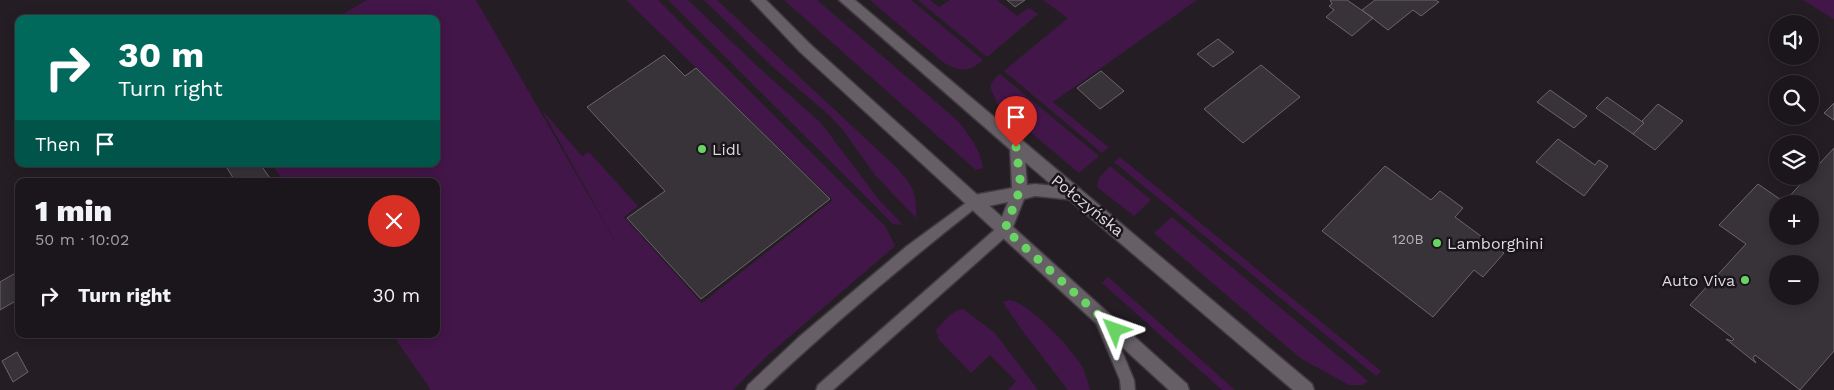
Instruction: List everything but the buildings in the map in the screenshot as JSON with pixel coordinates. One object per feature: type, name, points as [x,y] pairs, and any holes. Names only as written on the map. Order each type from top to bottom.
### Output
[{"type":"main road","points":[[758,0],[805,48],[1180,390]]},
{"type":"main road","name":"Połczyńska","points":[[846,0],[1016,147],[1075,194],[1306,390]]},
{"type":"main road","points":[[1005,229],[1019,192],[1020,179],[1016,147]]},
{"type":"main road","points":[[974,202],[1035,190],[1075,194]]},
{"type":"lane","points":[[753,390],[774,369],[869,287],[928,237],[974,202]]},
{"type":"lane","points":[[822,390],[1005,229]]},
{"type":"lane","points":[[1102,318],[1127,380],[1128,390]]},
{"type":"shaded area","points":[[367,0],[476,0],[623,255],[542,110],[582,156],[589,152],[638,206],[624,217],[702,303],[833,200],[626,0],[658,0],[885,226],[895,246],[767,356],[733,390],[431,390],[395,338],[440,338],[440,178],[282,178],[273,167],[440,167],[440,15],[341,15]]},
{"type":"shaded area","points":[[668,0],[688,0],[757,66],[821,123],[879,200],[903,225],[893,224]]},
{"type":"shaded area","points":[[704,0],[717,0],[896,167],[906,179],[915,195],[916,218],[875,175],[843,130],[829,115],[774,68]]},
{"type":"shaded area","points":[[784,0],[817,0],[958,121],[977,149],[983,168],[976,170]]},
{"type":"shaded area","points":[[870,0],[911,0],[983,60],[973,67],[964,70],[944,63]]},
{"type":"shaded area","points":[[918,0],[930,0],[939,7],[950,0],[997,0],[1017,16],[1029,8],[1038,14],[987,57]]},
{"type":"shaded area","points":[[1043,0],[1197,0],[1053,102],[1108,147],[1102,153],[1004,71],[1068,18]]},
{"type":"shaded area","points":[[1803,0],[1834,0],[1834,19]]},
{"type":"shaded area","points":[[1000,74],[1099,156],[1079,173],[997,104],[991,86]]},
{"type":"shaded area","points":[[1120,157],[1381,371],[1376,376],[1114,162]]},
{"type":"shaded area","points":[[1110,166],[1151,200],[1134,216],[1097,187],[1099,178]]},
{"type":"shaded area","points":[[1172,217],[1368,381],[1362,385],[1349,385],[1300,358],[1154,233]]},
{"type":"shaded area","points":[[1108,277],[1235,390],[1222,390],[1102,283]]},
{"type":"shaded area","points":[[1009,300],[1038,317],[1061,339],[1083,368],[1090,390],[1068,390],[1021,329],[1003,302]]},
{"type":"shaded area","points":[[963,309],[995,333],[1038,390],[1008,390],[1016,381],[990,355],[971,373],[939,340],[936,330],[952,314]]},
{"type":"place","name":"Lidl","points":[[702,149]]},
{"type":"place","name":"Lamborghini","points":[[1437,243]]},
{"type":"place","name":"Auto Viva","points":[[1745,280]]},
{"type":"route","points":[[1016,147],[1020,179],[1019,192],[1005,229],[1115,330]]}]
